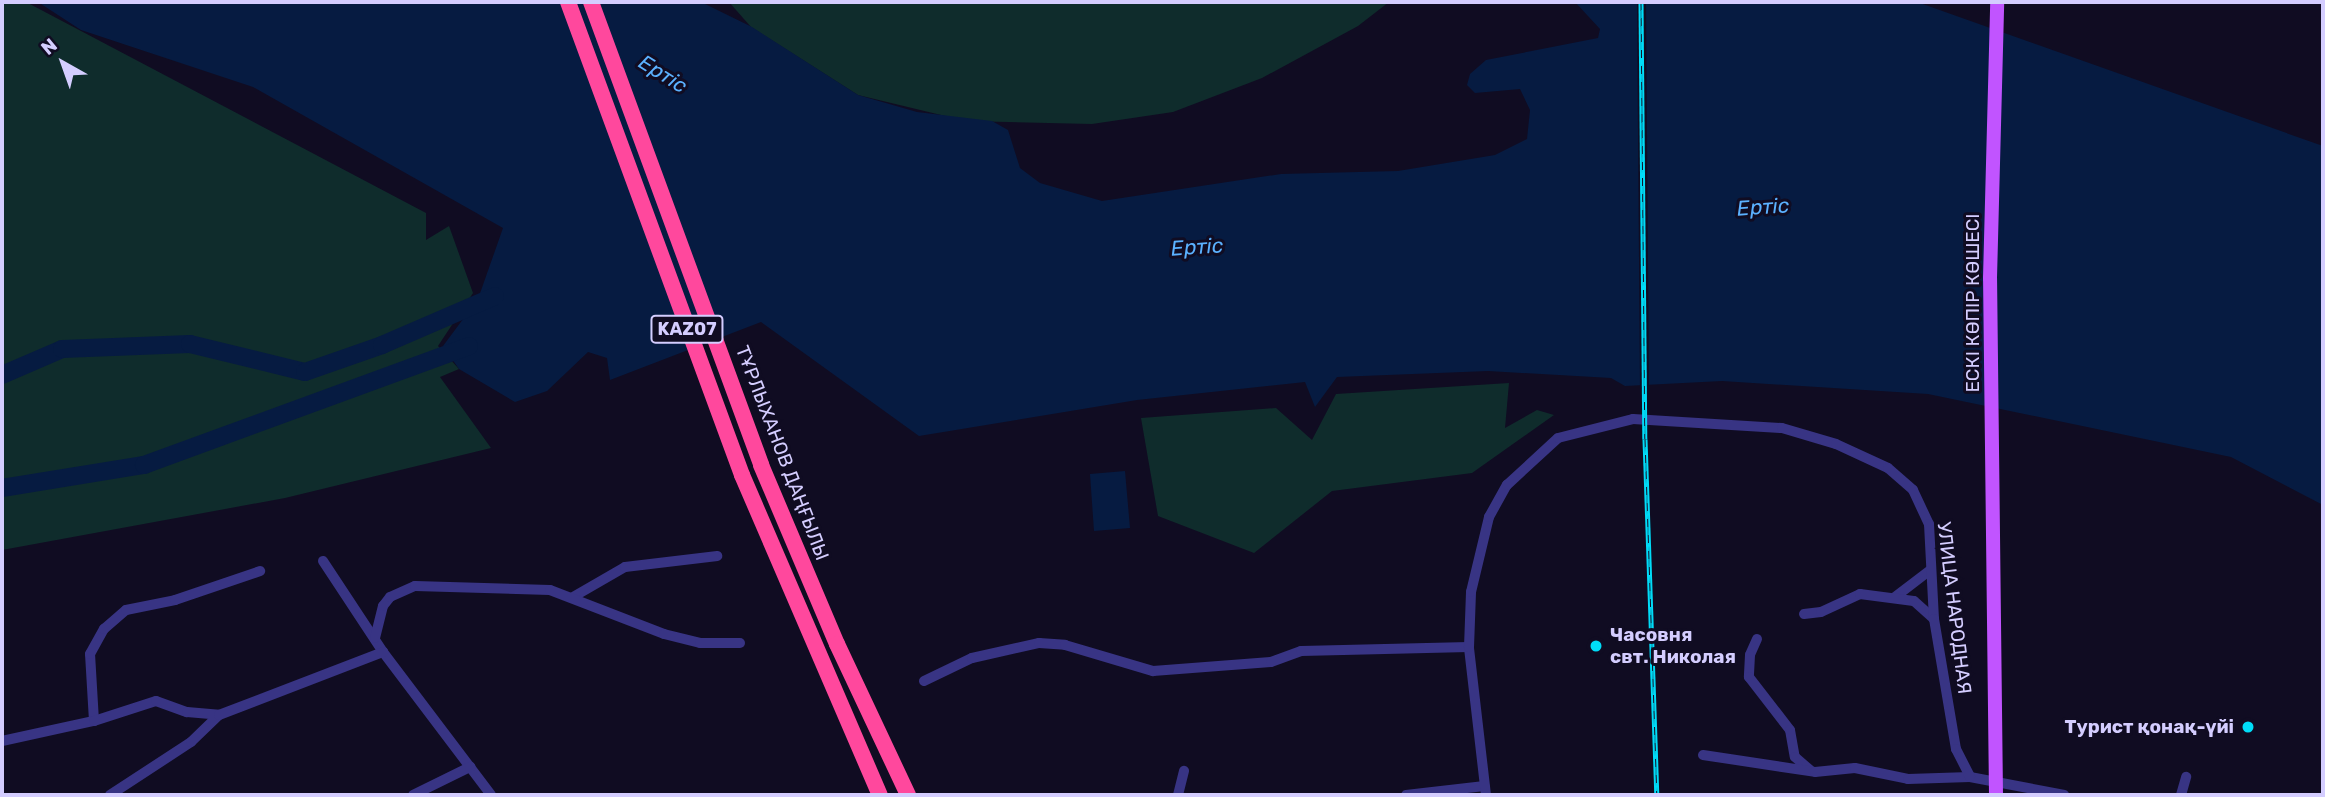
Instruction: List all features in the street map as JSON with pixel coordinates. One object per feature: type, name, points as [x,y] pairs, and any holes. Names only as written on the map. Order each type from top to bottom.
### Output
[{"type":"highway","name":"KAZ07","points":[[568,2],[741,475],[880,795]]},
{"type":"highway","name":"ТҰРЛЫХАНОВ ДАҢҒЫЛЫ","points":[[591,2],[761,465],[837,644],[908,795]]},
{"type":"main road","name":"ЕСКІ КӨПІР КӨШЕСІ","points":[[1996,790],[1996,604],[1990,278],[1997,2]]},
{"type":"street","name":"УЛИЦА НАРОДНАЯ","points":[[1485,791],[1469,647],[1471,592],[1489,517],[1507,485],[1558,438],[1633,419],[1782,428],[1836,444],[1888,468],[1913,490],[1929,524],[1928,571],[1934,619],[1956,749],[1970,777]]},
{"type":"street","points":[[573,597],[625,567],[718,556]]},
{"type":"street","points":[[323,561],[383,652],[491,795]]},
{"type":"street","points":[[94,721],[90,654],[104,629],[126,610],[175,600],[260,571]]},
{"type":"street","points":[[1895,597],[1928,571]]},
{"type":"street","points":[[375,638],[383,606],[390,597],[415,586],[550,590],[664,634],[700,643],[740,643]]},
{"type":"street","points":[[1804,614],[1821,612],[1860,594],[1914,601],[1934,619]]},
{"type":"street","points":[[1758,639],[1750,654],[1749,677],[1790,730],[1795,757],[1815,772]]},
{"type":"street","points":[[924,681],[972,658],[1039,643],[1065,645],[1153,671],[1271,662],[1301,651],[1469,647]]},
{"type":"street","points":[[110,795],[191,741],[219,715],[383,652]]},
{"type":"street","points":[[2,741],[94,721],[156,701],[187,712],[219,715]]},
{"type":"street","points":[[1703,755],[1815,772],[1855,768],[1908,779],[1970,777],[1996,790],[2064,795]]},
{"type":"street","points":[[413,795],[470,767]]},
{"type":"street","points":[[1178,795],[1184,771]]},
{"type":"street","points":[[2181,795],[2186,777]]},
{"type":"street","points":[[1406,795],[1485,791]]},
{"type":"green space","points":[[2,2],[26,2],[426,213],[426,240],[449,226],[473,293],[438,346],[459,369],[440,377],[491,448],[285,498],[2,550]]},
{"type":"green space","points":[[729,2],[1389,2],[1358,26],[1262,78],[1173,112],[1092,124],[966,121],[858,95],[751,27]]},
{"type":"green space","points":[[1509,383],[1505,428],[1537,410],[1554,415],[1472,473],[1332,491],[1254,553],[1158,516],[1141,418],[1276,408],[1312,440],[1336,394]]},
{"type":"water","name":"Ертіс","points":[[38,2],[701,2],[752,27],[858,95],[917,112],[992,121],[1008,130],[1020,168],[1040,183],[1102,201],[1281,174],[1398,171],[1495,155],[1527,139],[1530,110],[1520,89],[1475,93],[1467,85],[1470,74],[1486,60],[1598,38],[1600,29],[1575,2],[1917,2],[2323,146],[2323,505],[2231,457],[1928,394],[1722,381],[1625,386],[1611,378],[1488,371],[1337,377],[1315,407],[1305,382],[1137,400],[919,436],[761,322],[610,380],[607,358],[588,352],[547,391],[515,402],[459,369],[443,346],[478,299],[503,228],[253,87],[81,30]]},
{"type":"water","points":[[1125,471],[1130,528],[1094,531],[1090,474]]},
{"type":"pier","points":[[1637,2],[1646,2],[1649,388],[1640,389]]},
{"type":"waterway","points":[[2,375],[62,349],[190,344],[305,372],[382,345],[495,296]]},
{"type":"waterway","points":[[2,488],[144,465],[469,346]]},
{"type":"railway","points":[[1641,2],[1645,439],[1657,795]]},
{"type":"place","name":"Часовня свт. Николая","points":[[1596,646]]},
{"type":"place","name":"Турист қонақ-үйі","points":[[2248,727]]}]
